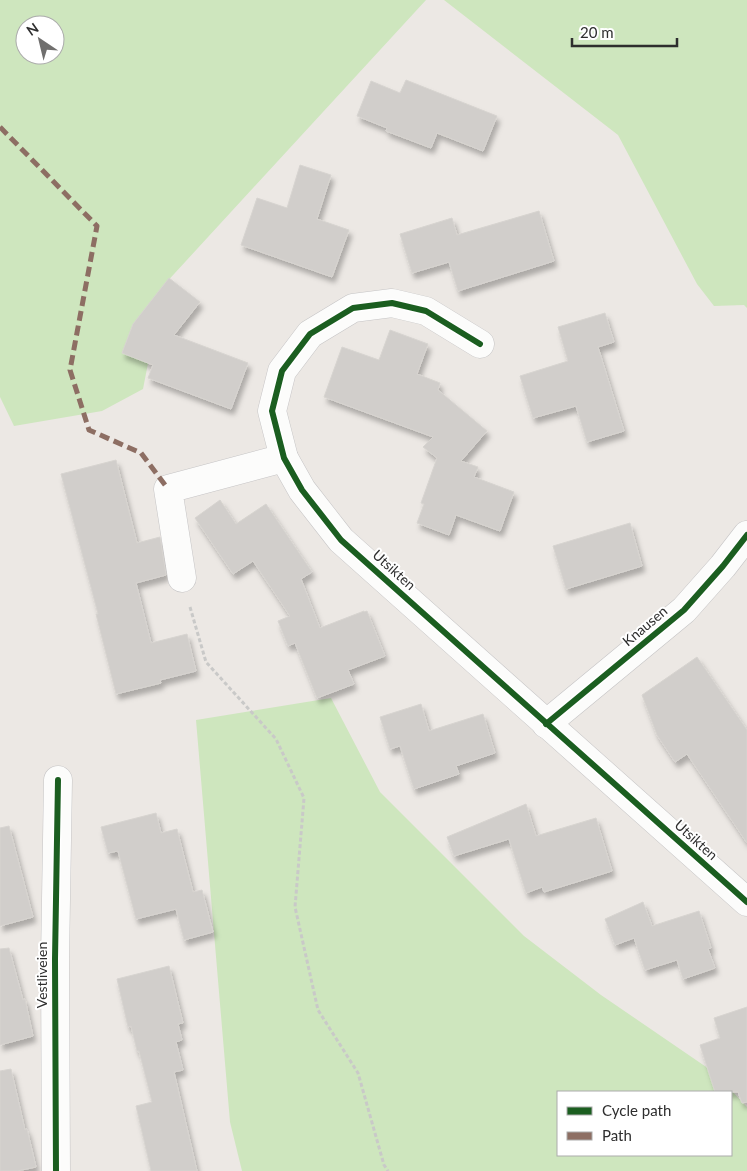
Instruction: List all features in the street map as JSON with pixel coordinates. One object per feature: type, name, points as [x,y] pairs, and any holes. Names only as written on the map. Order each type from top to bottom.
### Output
[{"type":"street","name":"Utsikten","points":[[480,344],[426,311],[392,303],[353,308],[310,334],[282,371],[272,412],[284,458],[302,490],[341,540],[747,902]]},
{"type":"street","points":[[182,578],[168,488],[284,458]]},
{"type":"street","name":"Knausen","points":[[546,724],[684,610],[723,566],[747,535]]},
{"type":"street","name":"Vestliveien","points":[[56,1171],[55,958],[58,780]]},
{"type":"path","points":[[182,578],[206,662],[276,739],[304,798],[295,907],[318,1010],[358,1073],[384,1165],[388,1171]]},
{"type":"green space","points":[[0,0],[426,0],[163,286],[143,389],[102,411],[14,426],[0,397]]},
{"type":"green space","points":[[444,0],[747,0],[747,308],[744,305],[714,306],[697,284],[618,135]]},
{"type":"green space","points":[[331,698],[380,792],[524,936],[601,995],[715,1073],[732,1091],[557,1091],[557,1156],[732,1156],[732,1091],[747,1107],[747,1171],[242,1171],[230,1122],[196,720]]},
{"type":"building","points":[[406,80],[497,116],[483,151],[437,133],[431,148],[386,131],[387,128],[357,116],[371,81],[400,93]]},
{"type":"building","points":[[300,165],[331,175],[317,219],[349,230],[332,277],[241,245],[257,198],[287,208]]},
{"type":"building","points":[[539,211],[554,261],[458,291],[449,262],[412,273],[400,234],[452,218],[457,235]]},
{"type":"building","points":[[169,278],[200,302],[174,335],[248,363],[231,409],[148,378],[153,365],[122,353],[133,324]]},
{"type":"building","points":[[605,313],[614,342],[598,347],[624,431],[587,442],[576,406],[533,418],[520,376],[568,361],[558,327]]},
{"type":"building","points":[[390,330],[428,344],[417,374],[440,383],[438,390],[487,431],[461,461],[478,467],[474,477],[514,492],[500,531],[456,515],[449,535],[417,523],[424,504],[421,503],[437,458],[423,447],[433,437],[324,397],[342,347],[379,360]]},
{"type":"building","points":[[116,460],[137,543],[160,537],[166,575],[136,583],[151,643],[187,634],[196,671],[160,680],[161,683],[116,694],[96,614],[98,614],[61,474]]},
{"type":"building","points":[[220,500],[236,524],[266,504],[312,572],[301,579],[320,628],[367,611],[385,656],[348,670],[354,684],[317,698],[295,643],[288,646],[278,621],[290,616],[253,561],[233,574],[195,518]]},
{"type":"building","points":[[630,523],[642,566],[566,589],[553,546]]},
{"type":"building","points":[[697,657],[747,730],[747,843],[687,754],[675,762],[657,735],[642,695]]},
{"type":"building","points":[[421,704],[429,731],[483,714],[495,753],[456,766],[459,774],[414,789],[400,746],[390,749],[380,717]]},
{"type":"building","points":[[526,804],[536,836],[596,818],[612,871],[544,892],[542,887],[526,893],[509,839],[454,856],[447,837]]},
{"type":"building","points":[[156,813],[161,833],[177,829],[193,892],[202,890],[213,932],[184,940],[176,909],[136,919],[118,851],[108,853],[101,827]]},
{"type":"building","points":[[9,826],[33,917],[0,926],[0,828]]},
{"type":"building","points":[[643,902],[652,926],[699,911],[711,948],[708,949],[715,968],[683,979],[677,960],[645,970],[634,938],[615,945],[605,919]]},
{"type":"building","points":[[9,948],[23,1000],[25,999],[33,1036],[0,1045],[0,949]]},
{"type":"building","points":[[169,966],[183,1023],[178,1024],[182,1040],[176,1042],[183,1070],[174,1072],[197,1171],[151,1171],[136,1106],[152,1102],[131,1026],[128,1027],[117,979]]},
{"type":"building","points":[[747,1007],[747,1102],[742,1103],[738,1092],[715,1091],[700,1045],[720,1038],[714,1018]]},
{"type":"building","points":[[11,1069],[25,1130],[27,1129],[36,1167],[17,1171],[0,1171],[0,1071]]},
{"type":"marked path","points":[[0,127],[97,226],[70,370],[89,430],[141,453],[168,489]]},
{"type":"cycle path","points":[[480,344],[426,311],[392,303],[353,308],[310,334],[282,371],[272,411],[284,458],[302,490],[341,540],[747,902]]},
{"type":"cycle path","points":[[546,724],[684,610],[723,566],[747,535]]},
{"type":"cycle path","points":[[56,1171],[55,959],[58,780]]}]
